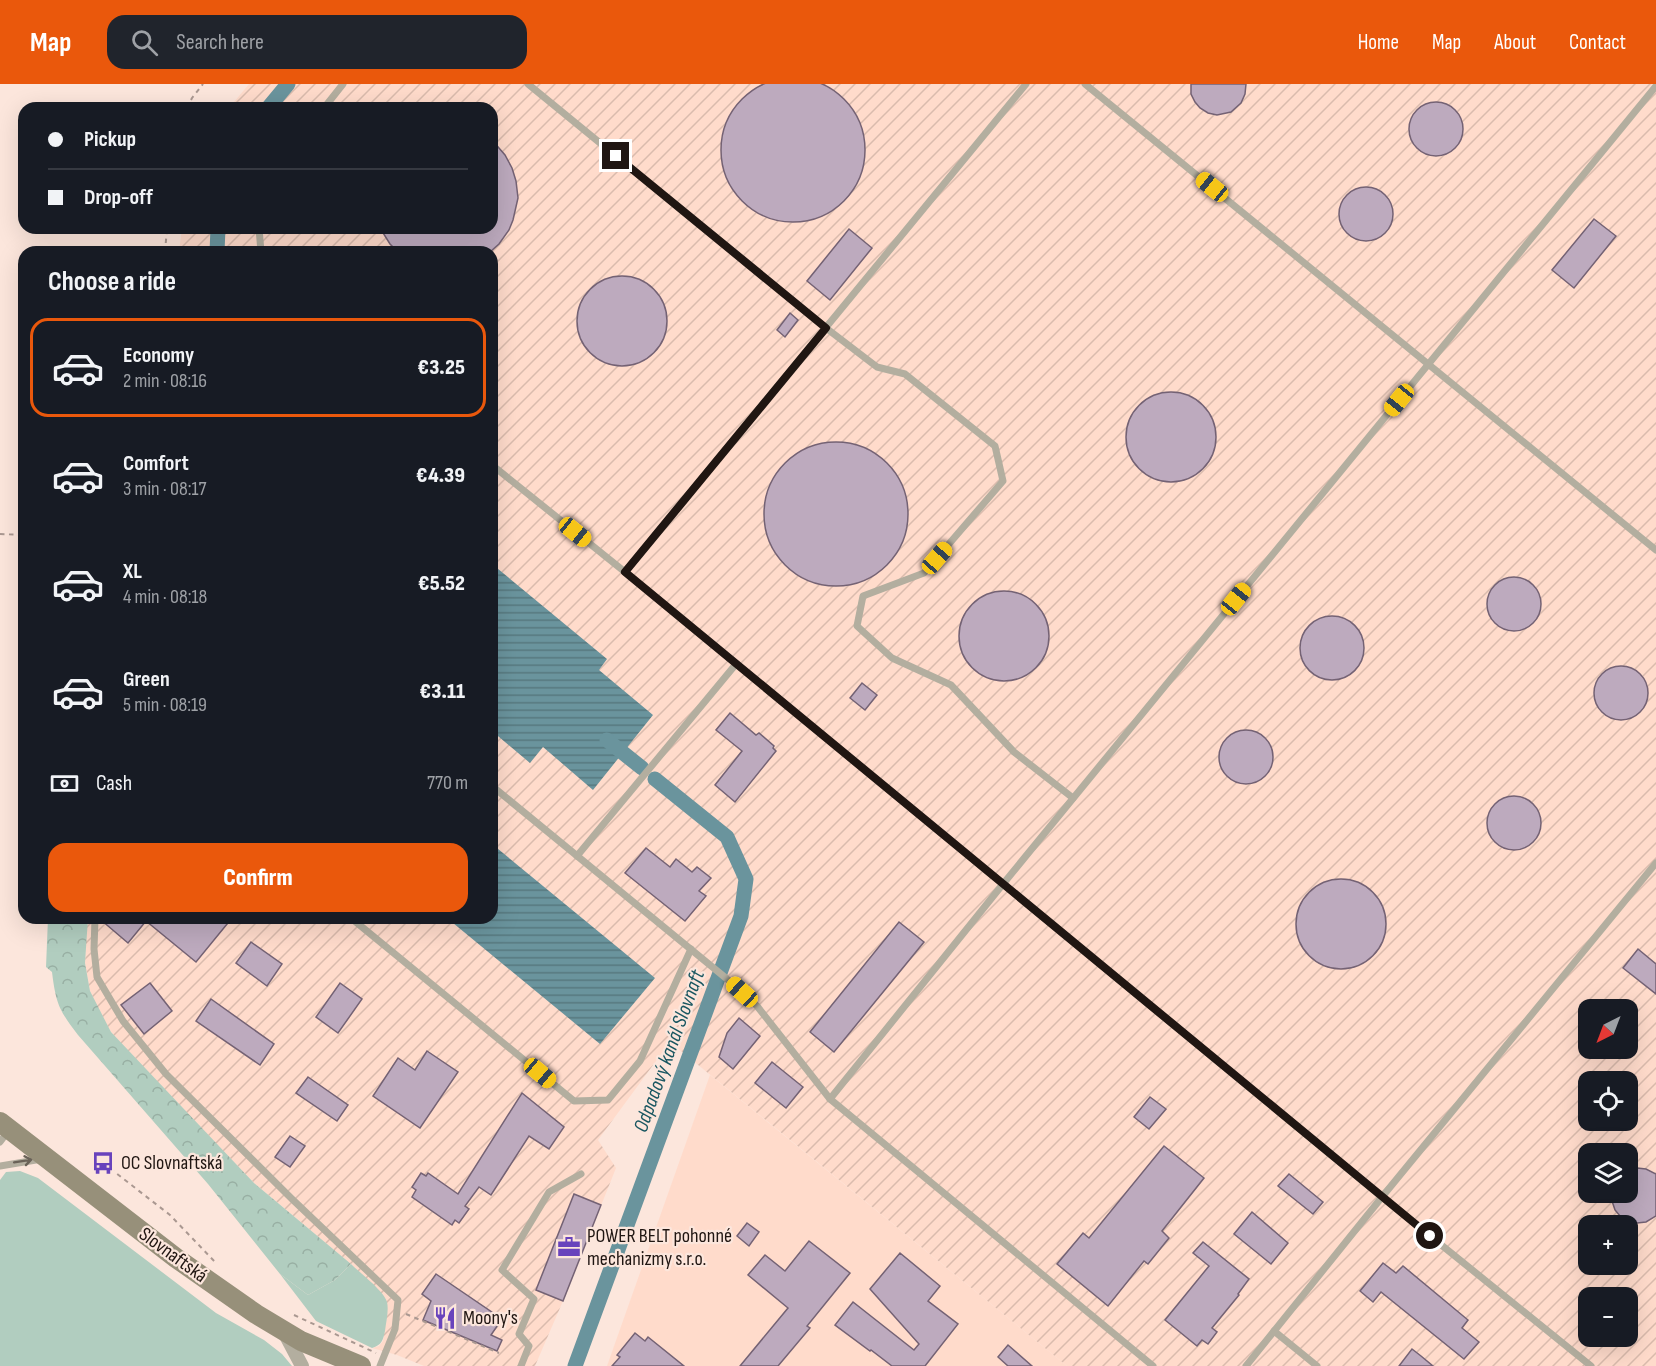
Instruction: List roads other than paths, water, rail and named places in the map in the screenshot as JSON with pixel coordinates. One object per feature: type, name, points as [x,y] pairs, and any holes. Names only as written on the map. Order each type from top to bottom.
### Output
[{"type":"main road","name":"Slovnaftská","points":[[3,1131],[47,1158],[176,1258],[256,1314],[287,1323],[301,1341],[348,1364]]},
{"type":"street","points":[[287,1323],[302,1366]]},
{"type":"lane","points":[[329,102],[343,84]]},
{"type":"lane","points":[[528,84],[826,328],[877,367],[905,374],[995,446],[1003,481],[924,573],[863,596],[857,626],[892,658],[951,685],[1014,752],[1073,798]]},
{"type":"lane","points":[[625,572],[1026,84]]},
{"type":"lane","points":[[1085,84],[1656,550]]},
{"type":"lane","points":[[830,1099],[1073,798],[1656,86]]},
{"type":"lane","points":[[498,470],[1382,1197],[1591,1366]]},
{"type":"lane","points":[[577,856],[736,664]]},
{"type":"lane","points":[[498,791],[712,966],[757,1006],[830,1099],[1153,1366]]},
{"type":"lane","points":[[1246,1366],[1656,862]]},
{"type":"lane","points":[[95,924],[94,950],[97,977],[123,1021],[166,1074],[398,1300],[395,1329],[380,1366]]},
{"type":"lane","points":[[358,924],[574,1101],[608,1100],[640,1061],[691,949]]},
{"type":"lane","points":[[0,1166],[47,1158]]},
{"type":"lane","points":[[521,1366],[529,1346],[519,1334],[534,1299],[502,1270],[549,1192],[581,1174]]},
{"type":"lane","points":[[1274,1331],[1317,1366]]},
{"type":"water","points":[[498,569],[607,659],[599,670],[653,715],[593,790],[543,747],[530,763],[498,736]]},
{"type":"water","points":[[498,849],[655,978],[600,1044],[454,924],[498,924]]},
{"type":"waterway","name":"Odpadový kanál Slovnaft","points":[[273,102],[288,84]]},
{"type":"waterway","name":"Odpadový kanál Slovnaft","points":[[217,246],[218,234]]},
{"type":"waterway","name":"Odpadový kanál Slovnaft","points":[[607,740],[642,768]]},
{"type":"waterway","name":"Odpadový kanál Slovnaft","points":[[575,1366],[741,916],[746,879],[727,837],[655,779]]},
{"type":"place","name":"OC Slovnaftská","points":[[103,1163]]},
{"type":"place","name":"POWER BELT pohonné mechanizmy s.r.o.","points":[[569,1247]]},
{"type":"place","name":"Moony's","points":[[445,1318]]}]
